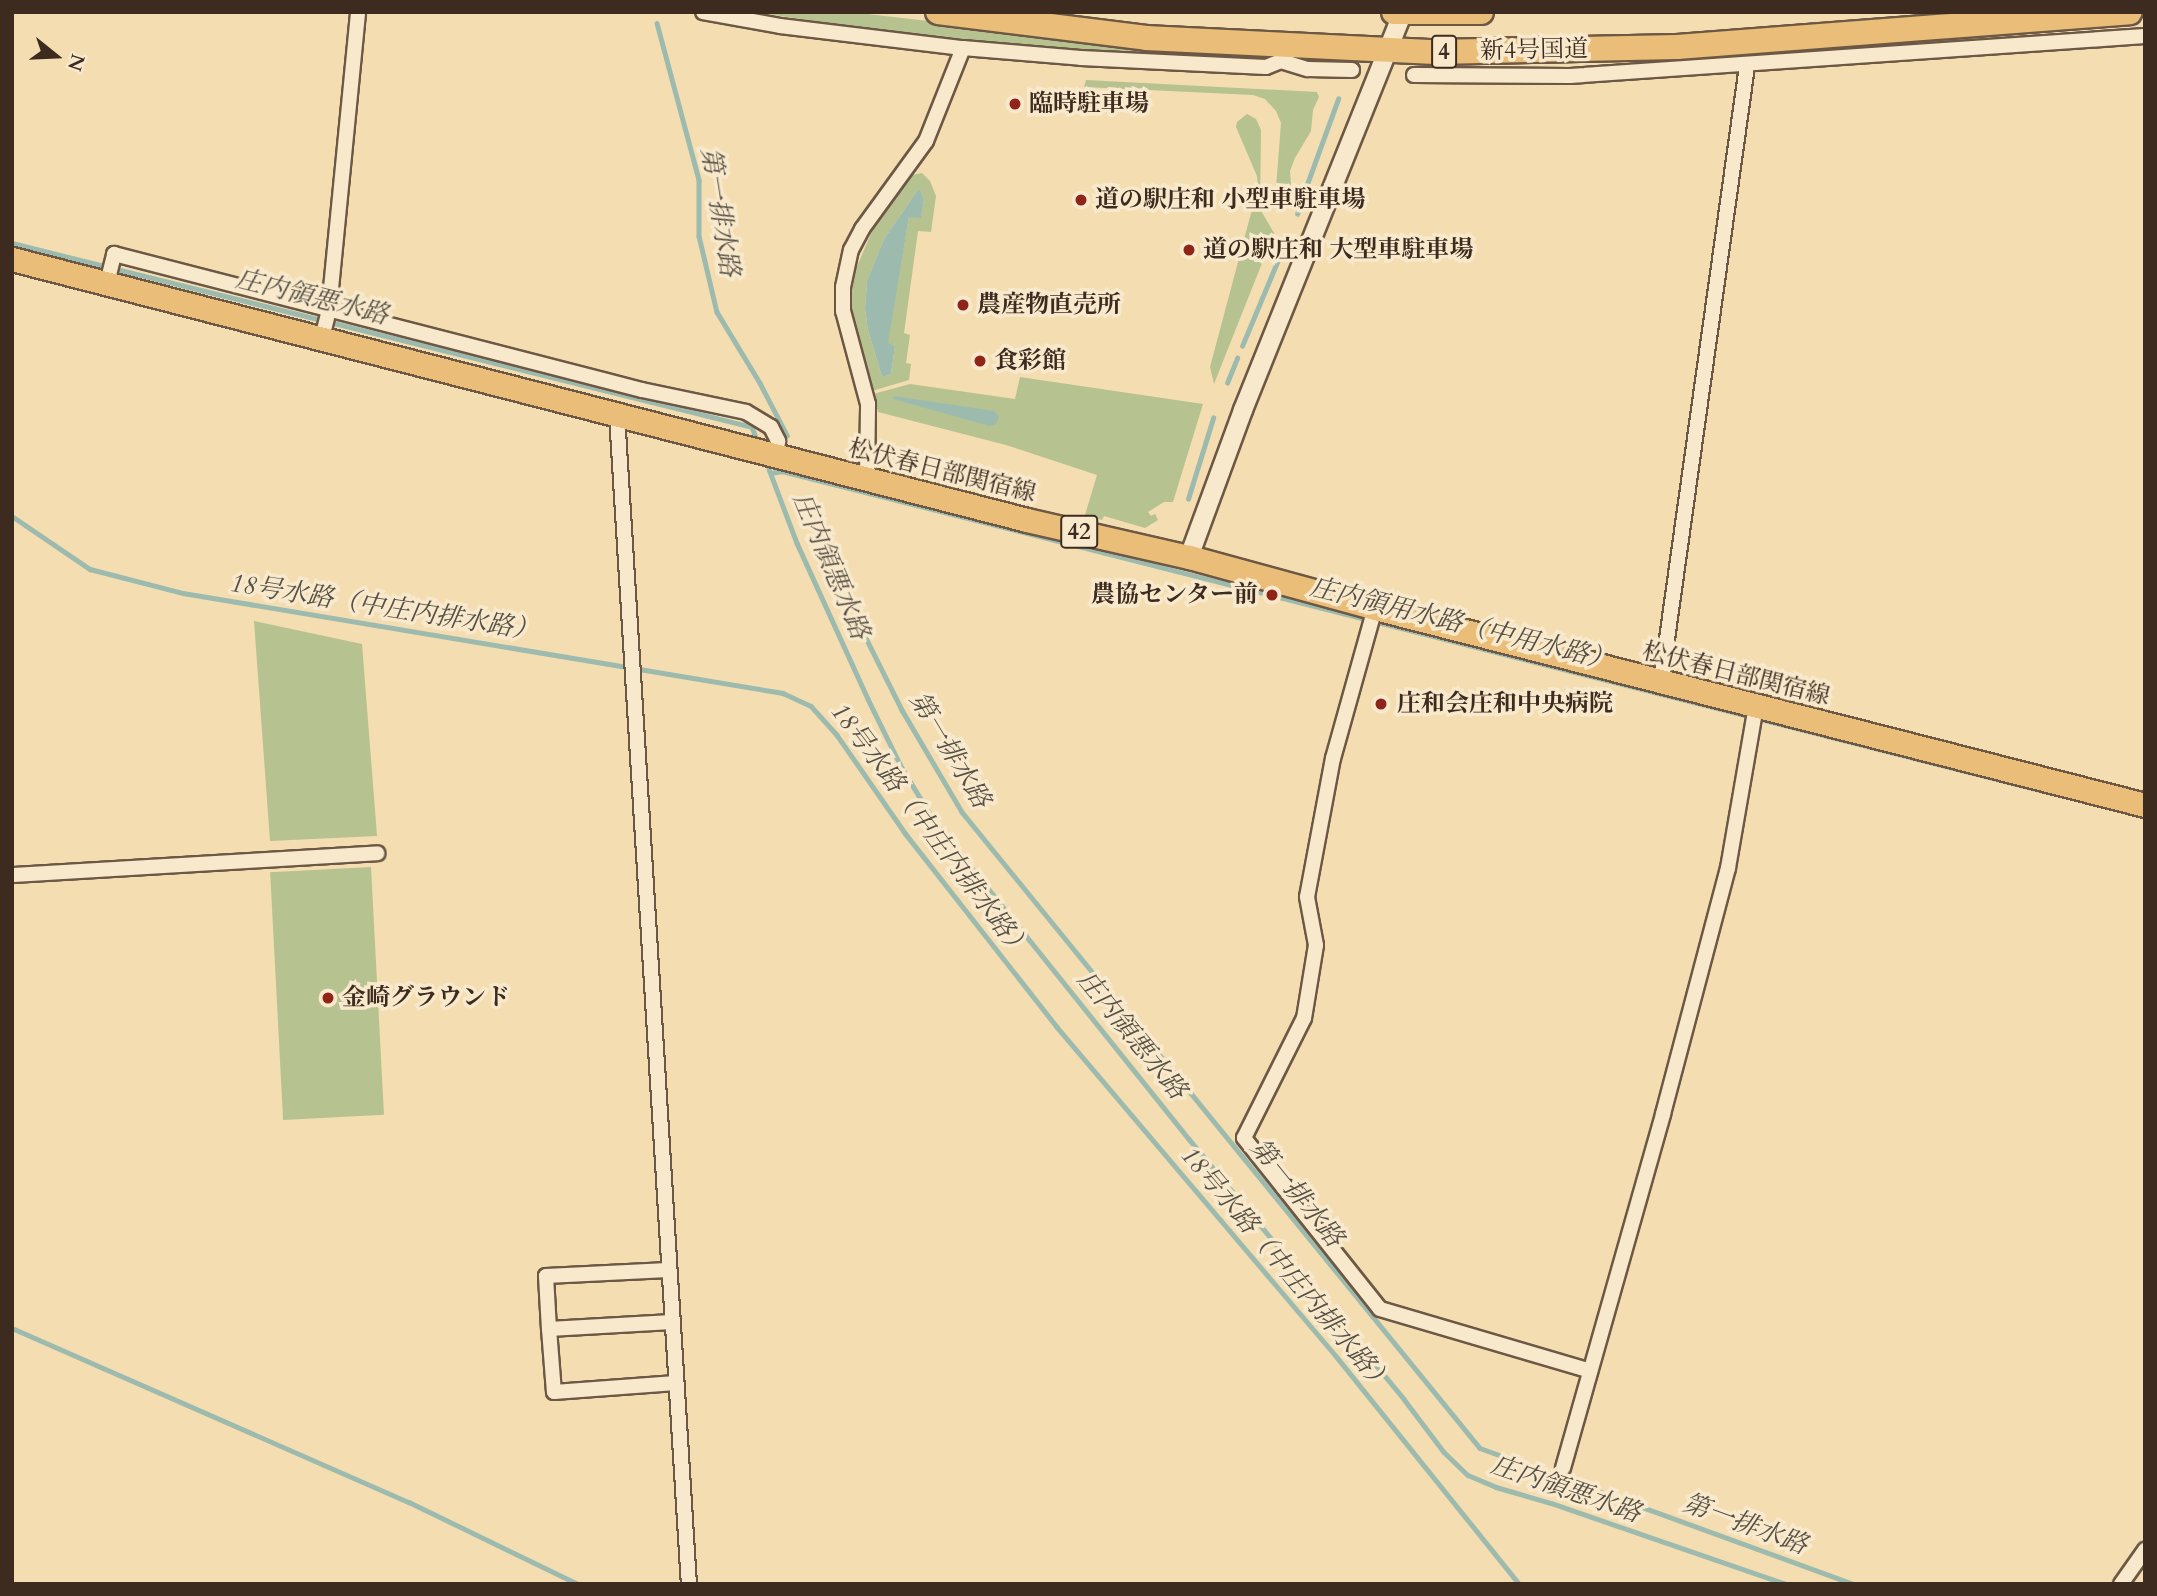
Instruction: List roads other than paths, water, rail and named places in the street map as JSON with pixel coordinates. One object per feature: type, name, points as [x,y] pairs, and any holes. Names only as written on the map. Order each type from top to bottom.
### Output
[{"type":"highway","name":"新4号国道","points":[[938,12],[1287,54],[1387,50],[1632,59],[2130,12]]},
{"type":"highway","name":"新4号国道","points":[[1394,12],[1481,12]]},
{"type":"main road","name":"松伏春日部関宿線","points":[[12,259],[108,279],[323,334],[617,415],[1189,557],[1375,608],[2145,805]]},
{"type":"street","points":[[323,334],[328,312],[358,12]]},
{"type":"street","points":[[703,12],[780,26],[963,48],[1252,66],[1266,66],[1287,54],[1308,69],[1352,70]]},
{"type":"street","points":[[1189,557],[1243,410],[1403,13]]},
{"type":"street","points":[[1414,75],[1570,76],[1632,59],[1747,66],[2145,36]]},
{"type":"street","points":[[867,479],[868,404],[843,311],[843,286],[851,250],[862,229],[926,141],[963,48]]},
{"type":"street","points":[[1661,682],[1747,66]]},
{"type":"street","points":[[944,96],[960,100]]},
{"type":"street","points":[[108,279],[114,254],[328,312],[642,390],[746,412],[771,427],[778,442],[776,456]]},
{"type":"street","points":[[617,415],[689,1584]]},
{"type":"street","points":[[1375,608],[1333,758],[1307,897],[1317,945],[1304,1018],[1244,1138],[1380,1309],[1590,1371]]},
{"type":"street","points":[[1563,1468],[1728,868],[1756,706]]},
{"type":"street","points":[[12,875],[377,853]]},
{"type":"street","points":[[668,1270],[546,1276],[549,1329],[554,1392],[676,1383]]},
{"type":"street","points":[[549,1329],[672,1322]]},
{"type":"street","points":[[2121,1584],[2145,1550]]},
{"type":"waterway","name":"第一排水路","points":[[657,23],[699,180],[699,236],[717,312],[760,383],[787,435]]},
{"type":"waterway","points":[[1306,187],[1338,99]]},
{"type":"waterway","points":[[1297,214],[1302,200]]},
{"type":"waterway","name":"庄内領悪水路","points":[[12,243],[752,427],[757,440]]},
{"type":"waterway","points":[[1242,346],[1285,243]]},
{"type":"waterway","points":[[1227,383],[1237,358]]},
{"type":"waterway","points":[[1188,499],[1213,418]]},
{"type":"waterway","name":"庄内領悪水路","points":[[769,469],[797,543],[868,699],[902,768],[935,822],[1189,1139],[1404,1399],[1444,1452],[1468,1475],[1496,1487],[1551,1503],[1786,1584]]},
{"type":"waterway","name":"庄内領用水路（中用水路）","points":[[771,473],[782,471],[2052,793]]},
{"type":"waterway","name":"18号水路（中庄内排水路）","points":[[12,516],[90,569],[183,593],[783,693],[811,706],[837,735],[905,833],[1057,1027],[1336,1356],[1519,1584]]},
{"type":"waterway","name":"第一排水路","points":[[864,634],[902,710],[962,812],[1480,1448],[1854,1584]]},
{"type":"waterway","points":[[12,1328],[409,1502],[578,1584]]},
{"type":"place","name":"臨時駐車場","points":[[1015,104]]},
{"type":"place","name":"道の駅庄和 小型車駐車場","points":[[1081,200]]},
{"type":"place","name":"道の駅庄和 大型車駐車場","points":[[1189,250]]},
{"type":"place","name":"農産物直売所","points":[[963,305]]},
{"type":"place","name":"食彩館","points":[[980,361]]},
{"type":"place","name":"農協センター前","points":[[1272,595]]},
{"type":"place","name":"庄和会庄和中央病院","points":[[1381,704]]},
{"type":"place","name":"金崎グラウンド","points":[[328,998]]}]
